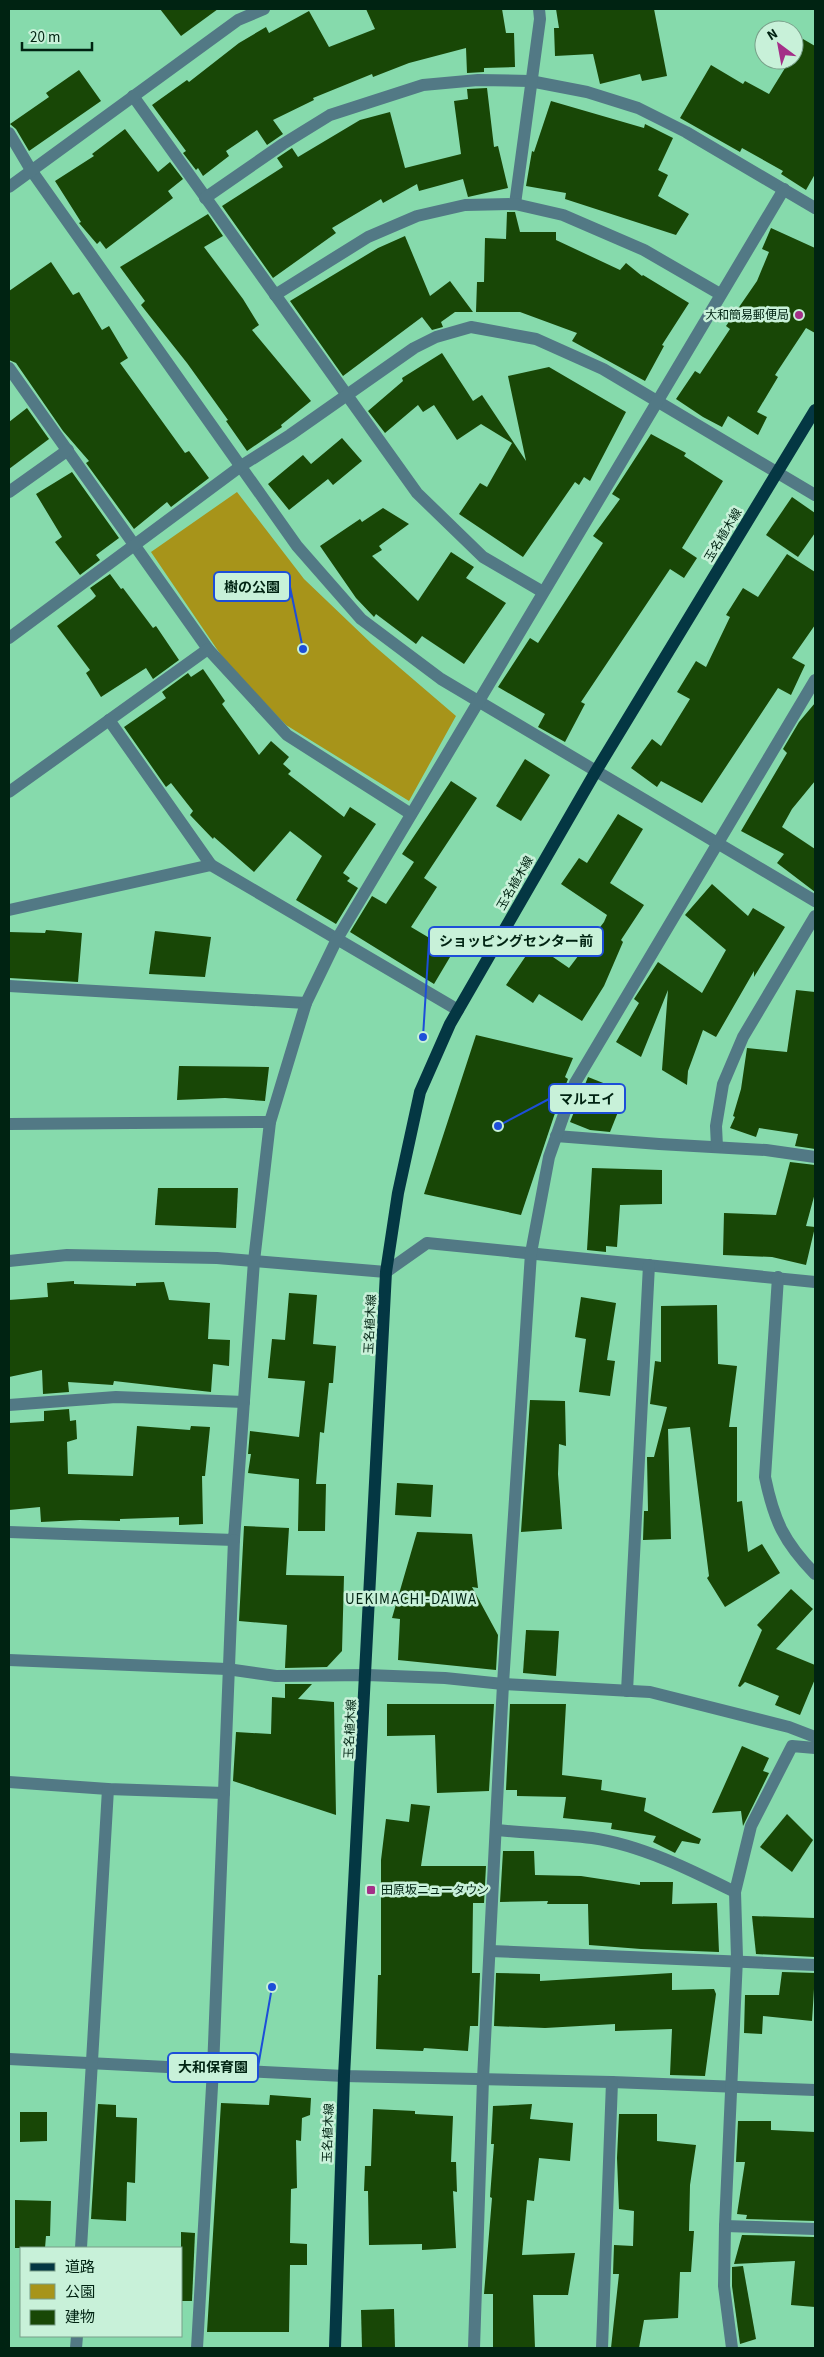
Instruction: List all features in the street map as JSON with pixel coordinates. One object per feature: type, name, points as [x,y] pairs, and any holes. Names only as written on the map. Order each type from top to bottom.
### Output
[{"type":"main road","name":"玉名植木線","points":[[335,2348],[344,2076],[367,1675],[386,1272],[398,1193],[420,1092],[458,1010],[596,771],[815,410]]},
{"type":"street","points":[[9,187],[238,20],[264,9]]},
{"type":"street","points":[[515,204],[530,81],[540,19],[539,9]]},
{"type":"street","points":[[205,198],[283,144],[330,115],[423,85],[478,80],[530,81],[587,92],[638,108],[686,132],[815,208]]},
{"type":"street","points":[[133,96],[417,493],[484,557],[543,592]]},
{"type":"street","points":[[9,133],[31,170],[297,546],[362,619],[441,679],[815,901]]},
{"type":"street","points":[[197,2348],[213,2069],[234,1540],[254,1261],[270,1122],[306,1003],[337,939],[656,401],[784,190]]},
{"type":"street","points":[[275,295],[368,237],[417,216],[464,205],[515,204],[563,215],[636,246],[720,294]]},
{"type":"street","points":[[9,638],[241,466],[414,348],[436,337],[472,326],[536,339],[603,369],[815,495]]},
{"type":"street","points":[[9,368],[208,649],[287,735],[411,814]]},
{"type":"street","points":[[9,492],[68,450]]},
{"type":"street","points":[[9,792],[208,649]]},
{"type":"street","points":[[474,2348],[484,2079],[503,1684],[531,1253],[549,1157],[575,1083],[815,680]]},
{"type":"street","points":[[109,720],[211,865],[458,1010]]},
{"type":"street","points":[[9,910],[211,865]]},
{"type":"street","points":[[717,1147],[716,1126],[723,1084],[743,1037],[815,916]]},
{"type":"street","points":[[9,986],[306,1003]]},
{"type":"street","points":[[9,1124],[270,1122]]},
{"type":"street","points":[[556,1136],[766,1150],[815,1157]]},
{"type":"street","points":[[9,1261],[67,1255],[254,1261],[386,1272],[426,1243],[815,1282]]},
{"type":"street","points":[[627,1691],[649,1265]]},
{"type":"street","points":[[778,1277],[765,1477],[771,1505],[780,1529],[794,1552],[815,1574]]},
{"type":"street","points":[[9,1405],[116,1397],[244,1402]]},
{"type":"street","points":[[9,1532],[234,1540]]},
{"type":"street","points":[[9,1660],[228,1669],[276,1676],[367,1675],[445,1678],[503,1684],[659,1694],[789,1727],[815,1738]]},
{"type":"street","points":[[732,2348],[724,2286],[737,1961],[735,1892],[751,1826],[792,1746],[815,1748]]},
{"type":"street","points":[[9,1782],[108,1789],[224,1793]]},
{"type":"street","points":[[81,2247],[108,1789]]},
{"type":"street","points":[[496,1830],[593,1838],[652,1854],[735,1892]]},
{"type":"street","points":[[490,1951],[815,1965]]},
{"type":"street","points":[[9,2059],[344,2076],[612,2082],[815,2090]]},
{"type":"street","points":[[602,2348],[612,2082]]},
{"type":"street","points":[[725,2226],[815,2228]]},
{"type":"green space","points":[[237,492],[304,579],[372,644],[456,716],[409,801],[286,725],[225,661],[151,552]]},
{"type":"building","points":[[160,9],[218,9],[181,36]]},
{"type":"building","points":[[366,9],[502,9],[506,33],[514,33],[515,67],[484,68],[484,72],[467,73],[466,48],[409,63],[373,77],[372,74],[313,98],[314,100],[273,120],[283,134],[267,145],[257,130],[226,151],[229,156],[203,176],[183,153],[186,151],[152,105],[187,80],[189,82],[239,43],[266,27],[269,33],[309,11],[329,47],[375,29]]},
{"type":"building","points":[[556,9],[654,9],[667,76],[642,81],[640,74],[600,84],[593,54],[555,56],[554,28],[559,28]]},
{"type":"building","points":[[804,40],[815,46],[815,174],[806,190],[781,174],[783,171],[742,148],[740,152],[680,118],[711,65],[743,84],[745,81],[769,94],[784,70],[804,70]]},
{"type":"building","points":[[79,70],[101,101],[29,151],[16,129],[10,124],[49,97],[46,93]]},
{"type":"building","points":[[487,88],[494,147],[498,146],[508,188],[468,197],[463,179],[419,191],[417,184],[383,203],[381,199],[332,228],[336,233],[273,278],[222,206],[283,167],[277,158],[292,148],[298,157],[360,120],[390,112],[405,168],[461,154],[454,101],[468,99],[467,89]]},
{"type":"building","points":[[551,101],[644,128],[645,124],[673,138],[658,170],[668,175],[658,196],[689,214],[676,235],[565,199],[566,193],[526,186],[532,151],[534,152]]},
{"type":"building","points":[[125,129],[158,172],[170,162],[183,179],[168,191],[173,198],[106,249],[100,241],[97,244],[79,223],[81,222],[55,181],[94,156],[92,154]]},
{"type":"building","points":[[507,212],[515,212],[520,232],[556,232],[556,240],[620,270],[626,263],[642,276],[689,303],[662,345],[664,346],[645,381],[572,341],[577,333],[520,312],[476,312],[477,282],[484,282],[485,238],[506,239]]},
{"type":"building","points":[[208,214],[223,236],[204,247],[243,299],[259,325],[252,330],[311,401],[281,425],[282,427],[247,451],[226,421],[228,420],[187,363],[141,305],[145,301],[120,267]]},
{"type":"building","points":[[771,228],[815,248],[815,333],[806,328],[775,375],[778,377],[757,412],[767,417],[758,435],[728,416],[722,427],[676,399],[695,371],[700,374],[730,329],[726,326],[757,281],[769,252],[762,249]]},
{"type":"building","points":[[405,236],[430,296],[450,281],[473,312],[455,312],[441,322],[443,327],[432,330],[422,317],[343,376],[290,301],[378,248]]},
{"type":"building","points":[[51,262],[73,295],[79,292],[102,330],[109,326],[128,358],[120,363],[185,453],[189,451],[209,478],[171,507],[167,502],[134,529],[86,463],[89,461],[63,431],[16,363],[9,360],[9,291]]},
{"type":"building","points":[[442,353],[473,401],[482,395],[526,461],[508,376],[549,367],[626,412],[590,481],[584,477],[579,485],[575,482],[523,557],[459,514],[480,483],[487,487],[512,443],[481,424],[457,440],[434,405],[423,412],[418,405],[385,433],[368,411],[403,381],[402,378]]},
{"type":"building","points":[[27,408],[49,439],[9,469],[9,422]]},
{"type":"building","points":[[651,434],[686,453],[684,456],[723,481],[682,548],[697,558],[684,578],[670,569],[581,702],[585,704],[565,742],[538,727],[545,714],[498,687],[530,638],[538,643],[603,543],[593,536],[620,499],[612,494]]},
{"type":"building","points":[[342,438],[362,461],[333,485],[328,479],[289,510],[268,484],[303,455],[311,464]]},
{"type":"building","points":[[72,472],[119,538],[96,555],[100,560],[80,575],[55,542],[62,537],[36,494]]},
{"type":"building","points":[[792,497],[815,513],[815,533],[798,557],[766,535]]},
{"type":"building","points":[[383,508],[409,524],[379,546],[382,550],[372,556],[418,601],[451,552],[474,567],[466,578],[506,603],[464,664],[422,636],[416,644],[376,614],[374,617],[356,598],[320,546],[360,519],[362,522]]},
{"type":"building","points":[[787,554],[815,572],[815,625],[792,658],[805,665],[791,695],[778,688],[702,803],[661,781],[657,787],[631,768],[652,739],[661,746],[690,699],[677,692],[696,661],[706,667],[730,617],[726,615],[743,588],[758,597]]},
{"type":"building","points":[[110,574],[153,628],[156,626],[179,660],[153,679],[146,668],[101,697],[86,673],[90,670],[57,626],[93,599],[96,596],[90,588]]},
{"type":"building","points":[[203,669],[225,701],[222,704],[259,755],[271,741],[289,757],[283,764],[291,771],[288,774],[344,817],[350,807],[376,824],[343,873],[350,878],[347,881],[358,888],[336,924],[296,900],[322,856],[290,831],[254,872],[214,837],[213,839],[190,815],[193,811],[171,783],[166,787],[124,727],[166,698],[162,692],[188,673],[191,677]]},
{"type":"building","points":[[815,703],[815,781],[792,809],[782,827],[815,849],[815,892],[777,863],[784,854],[741,831],[787,753],[783,749],[799,722]]},
{"type":"building","points":[[525,759],[550,775],[521,821],[496,806]]},
{"type":"building","points":[[451,781],[477,798],[424,878],[437,887],[411,927],[453,952],[434,984],[350,932],[372,896],[386,904],[414,862],[402,854]]},
{"type":"building","points":[[618,814],[643,829],[610,883],[644,905],[621,940],[623,942],[604,986],[582,1021],[539,994],[533,1003],[506,985],[534,944],[569,968],[604,922],[607,915],[561,884],[579,858],[587,863]]},
{"type":"building","points":[[712,884],[748,916],[753,908],[785,927],[754,977],[754,971],[716,1037],[703,1030],[688,1071],[687,1085],[662,1070],[668,990],[641,1057],[616,1042],[639,1003],[634,999],[658,962],[702,993],[726,950],[685,915]]},
{"type":"building","points":[[46,930],[82,933],[78,982],[9,978],[9,932],[45,933]]},
{"type":"building","points":[[155,931],[211,937],[205,977],[149,974]]},
{"type":"building","points":[[796,990],[815,992],[815,1149],[795,1146],[798,1134],[759,1128],[756,1137],[730,1128],[735,1117],[733,1116],[741,1089],[747,1048],[787,1052]]},
{"type":"building","points":[[476,1035],[573,1058],[565,1077],[568,1079],[521,1215],[424,1194]]},
{"type":"building","points":[[179,1066],[269,1067],[265,1101],[225,1098],[177,1100]]},
{"type":"building","points":[[588,1077],[626,1092],[610,1132],[590,1130],[570,1122]]},
{"type":"building","points":[[790,1162],[815,1165],[815,1193],[806,1226],[815,1227],[806,1265],[772,1257],[723,1255],[724,1213],[776,1215]]},
{"type":"building","points":[[592,1168],[662,1170],[662,1204],[620,1205],[617,1247],[606,1246],[606,1252],[587,1250]]},
{"type":"building","points":[[158,1188],[238,1188],[236,1228],[155,1225]]},
{"type":"building","points":[[74,1281],[74,1284],[136,1286],[136,1283],[164,1282],[169,1300],[210,1303],[208,1339],[230,1340],[229,1366],[213,1364],[211,1392],[114,1381],[113,1385],[68,1382],[69,1392],[43,1394],[42,1370],[9,1377],[9,1300],[48,1297],[47,1283]]},
{"type":"building","points":[[289,1293],[317,1295],[313,1344],[336,1346],[333,1383],[329,1383],[324,1433],[320,1432],[316,1484],[326,1484],[325,1531],[298,1531],[299,1479],[248,1473],[251,1454],[248,1454],[250,1431],[299,1437],[305,1381],[268,1378],[272,1339],[285,1340]]},
{"type":"building","points":[[581,1297],[616,1303],[607,1360],[615,1361],[610,1396],[579,1392],[586,1339],[575,1337]]},
{"type":"building","points":[[717,1305],[718,1364],[737,1366],[729,1427],[737,1427],[737,1502],[742,1501],[748,1552],[762,1544],[780,1573],[725,1607],[707,1578],[709,1576],[690,1427],[668,1429],[671,1539],[643,1540],[644,1511],[648,1511],[647,1457],[654,1457],[667,1407],[650,1404],[655,1361],[661,1362],[661,1306]]},
{"type":"building","points":[[530,1400],[565,1401],[566,1446],[559,1444],[558,1474],[562,1529],[521,1532]]},
{"type":"building","points":[[69,1409],[70,1421],[76,1420],[77,1439],[67,1442],[68,1474],[133,1476],[137,1426],[190,1430],[191,1426],[210,1427],[205,1476],[202,1476],[203,1524],[179,1525],[179,1517],[120,1519],[120,1521],[80,1520],[41,1522],[40,1507],[9,1510],[9,1423],[44,1421],[44,1411]]},
{"type":"building","points":[[397,1483],[433,1485],[431,1517],[395,1515]]},
{"type":"building","points":[[244,1526],[289,1528],[286,1575],[344,1576],[342,1651],[327,1667],[285,1668],[287,1625],[239,1621]]},
{"type":"building","points":[[417,1532],[472,1534],[478,1588],[472,1587],[498,1635],[496,1670],[398,1660],[400,1619],[392,1618]]},
{"type":"building","points":[[791,1589],[813,1609],[776,1649],[815,1665],[815,1679],[800,1715],[775,1705],[779,1696],[745,1682],[740,1687],[738,1686],[762,1630],[757,1625]]},
{"type":"building","points":[[526,1630],[559,1631],[556,1676],[523,1673]]},
{"type":"building","points":[[285,1684],[312,1684],[298,1699],[334,1702],[336,1815],[233,1781],[236,1732],[271,1734],[272,1697],[285,1698]]},
{"type":"building","points":[[387,1704],[494,1704],[489,1791],[437,1793],[435,1735],[387,1736]]},
{"type":"building","points":[[510,1704],[566,1704],[562,1775],[602,1780],[601,1790],[646,1798],[644,1811],[701,1839],[699,1844],[682,1841],[675,1853],[653,1842],[656,1836],[611,1829],[612,1823],[563,1818],[566,1797],[517,1796],[517,1790],[506,1790]]},
{"type":"building","points":[[742,1746],[769,1758],[763,1771],[769,1773],[743,1826],[741,1811],[712,1813]]},
{"type":"building","points":[[411,1804],[430,1806],[421,1866],[486,1866],[484,1903],[473,1903],[472,1973],[480,1973],[478,2026],[470,2026],[468,2051],[424,2048],[423,2051],[376,2049],[378,1975],[381,1975],[381,1860],[386,1819],[409,1822]]},
{"type":"building","points":[[787,1814],[813,1840],[792,1872],[760,1847]]},
{"type":"building","points":[[503,1851],[534,1851],[535,1875],[581,1876],[640,1885],[640,1882],[673,1882],[672,1904],[717,1903],[719,1952],[589,1945],[588,1904],[547,1904],[548,1901],[500,1902]]},
{"type":"building","points":[[752,1916],[815,1918],[815,1957],[756,1954]]},
{"type":"building","points":[[782,1972],[815,1973],[812,2021],[763,2016],[762,2034],[744,2033],[745,1995],[779,1995]]},
{"type":"building","points":[[496,1973],[540,1974],[540,1981],[672,1973],[672,1990],[714,1989],[716,1994],[705,2076],[670,2075],[672,2029],[615,2031],[615,2024],[545,2028],[494,2026]]},
{"type":"building","points":[[270,2095],[311,2098],[310,2115],[302,2118],[301,2141],[296,2140],[297,2188],[291,2189],[290,2243],[307,2244],[307,2265],[290,2265],[289,2332],[207,2332],[221,2103],[269,2105]]},
{"type":"building","points":[[98,2104],[116,2105],[116,2117],[137,2118],[135,2183],[127,2182],[126,2221],[91,2219]]},
{"type":"building","points":[[532,2104],[530,2119],[573,2123],[570,2161],[539,2158],[534,2201],[527,2200],[522,2255],[575,2253],[568,2295],[533,2295],[535,2348],[493,2348],[493,2294],[484,2294],[492,2198],[490,2197],[494,2144],[491,2144],[493,2106]]},
{"type":"building","points":[[373,2109],[415,2111],[415,2114],[453,2116],[451,2162],[456,2162],[457,2192],[453,2191],[456,2248],[422,2250],[422,2244],[369,2245],[368,2191],[364,2191],[365,2166],[371,2166]]},
{"type":"building","points":[[20,2112],[47,2112],[47,2141],[20,2142]]},
{"type":"building","points":[[619,2114],[657,2114],[657,2141],[696,2145],[690,2185],[689,2231],[694,2231],[691,2272],[680,2272],[678,2318],[644,2320],[639,2348],[611,2348],[619,2274],[613,2274],[614,2245],[633,2246],[634,2211],[619,2209],[617,2158]]},
{"type":"building","points":[[738,2121],[771,2121],[771,2130],[815,2132],[815,2221],[746,2219],[747,2215],[737,2214],[745,2162],[736,2162]]},
{"type":"building","points":[[15,2200],[51,2201],[50,2236],[46,2236],[45,2247],[15,2248]]},
{"type":"building","points":[[181,2232],[195,2233],[192,2301],[182,2301]]},
{"type":"building","points":[[742,2235],[815,2237],[815,2307],[791,2305],[795,2261],[734,2264]]},
{"type":"building","points":[[743,2266],[756,2339],[740,2344],[732,2286],[732,2267]]},
{"type":"building","points":[[394,2309],[395,2348],[362,2348],[361,2310]]},
{"type":"place","name":"大和簡易郵便局","points":[[799,315]]},
{"type":"place","name":"樹の公園","points":[[303,649]]},
{"type":"place","name":"ショッピングセンター前","points":[[423,1037]]},
{"type":"place","name":"マルエイ","points":[[498,1126]]},
{"type":"place","name":"田原坂ニュータウン","points":[[371,1890]]},
{"type":"place","name":"大和保育園","points":[[272,1987]]},
{"type":"district","name":"UEKIMACHI-DAIWA","points":[[411,1599]]}]
